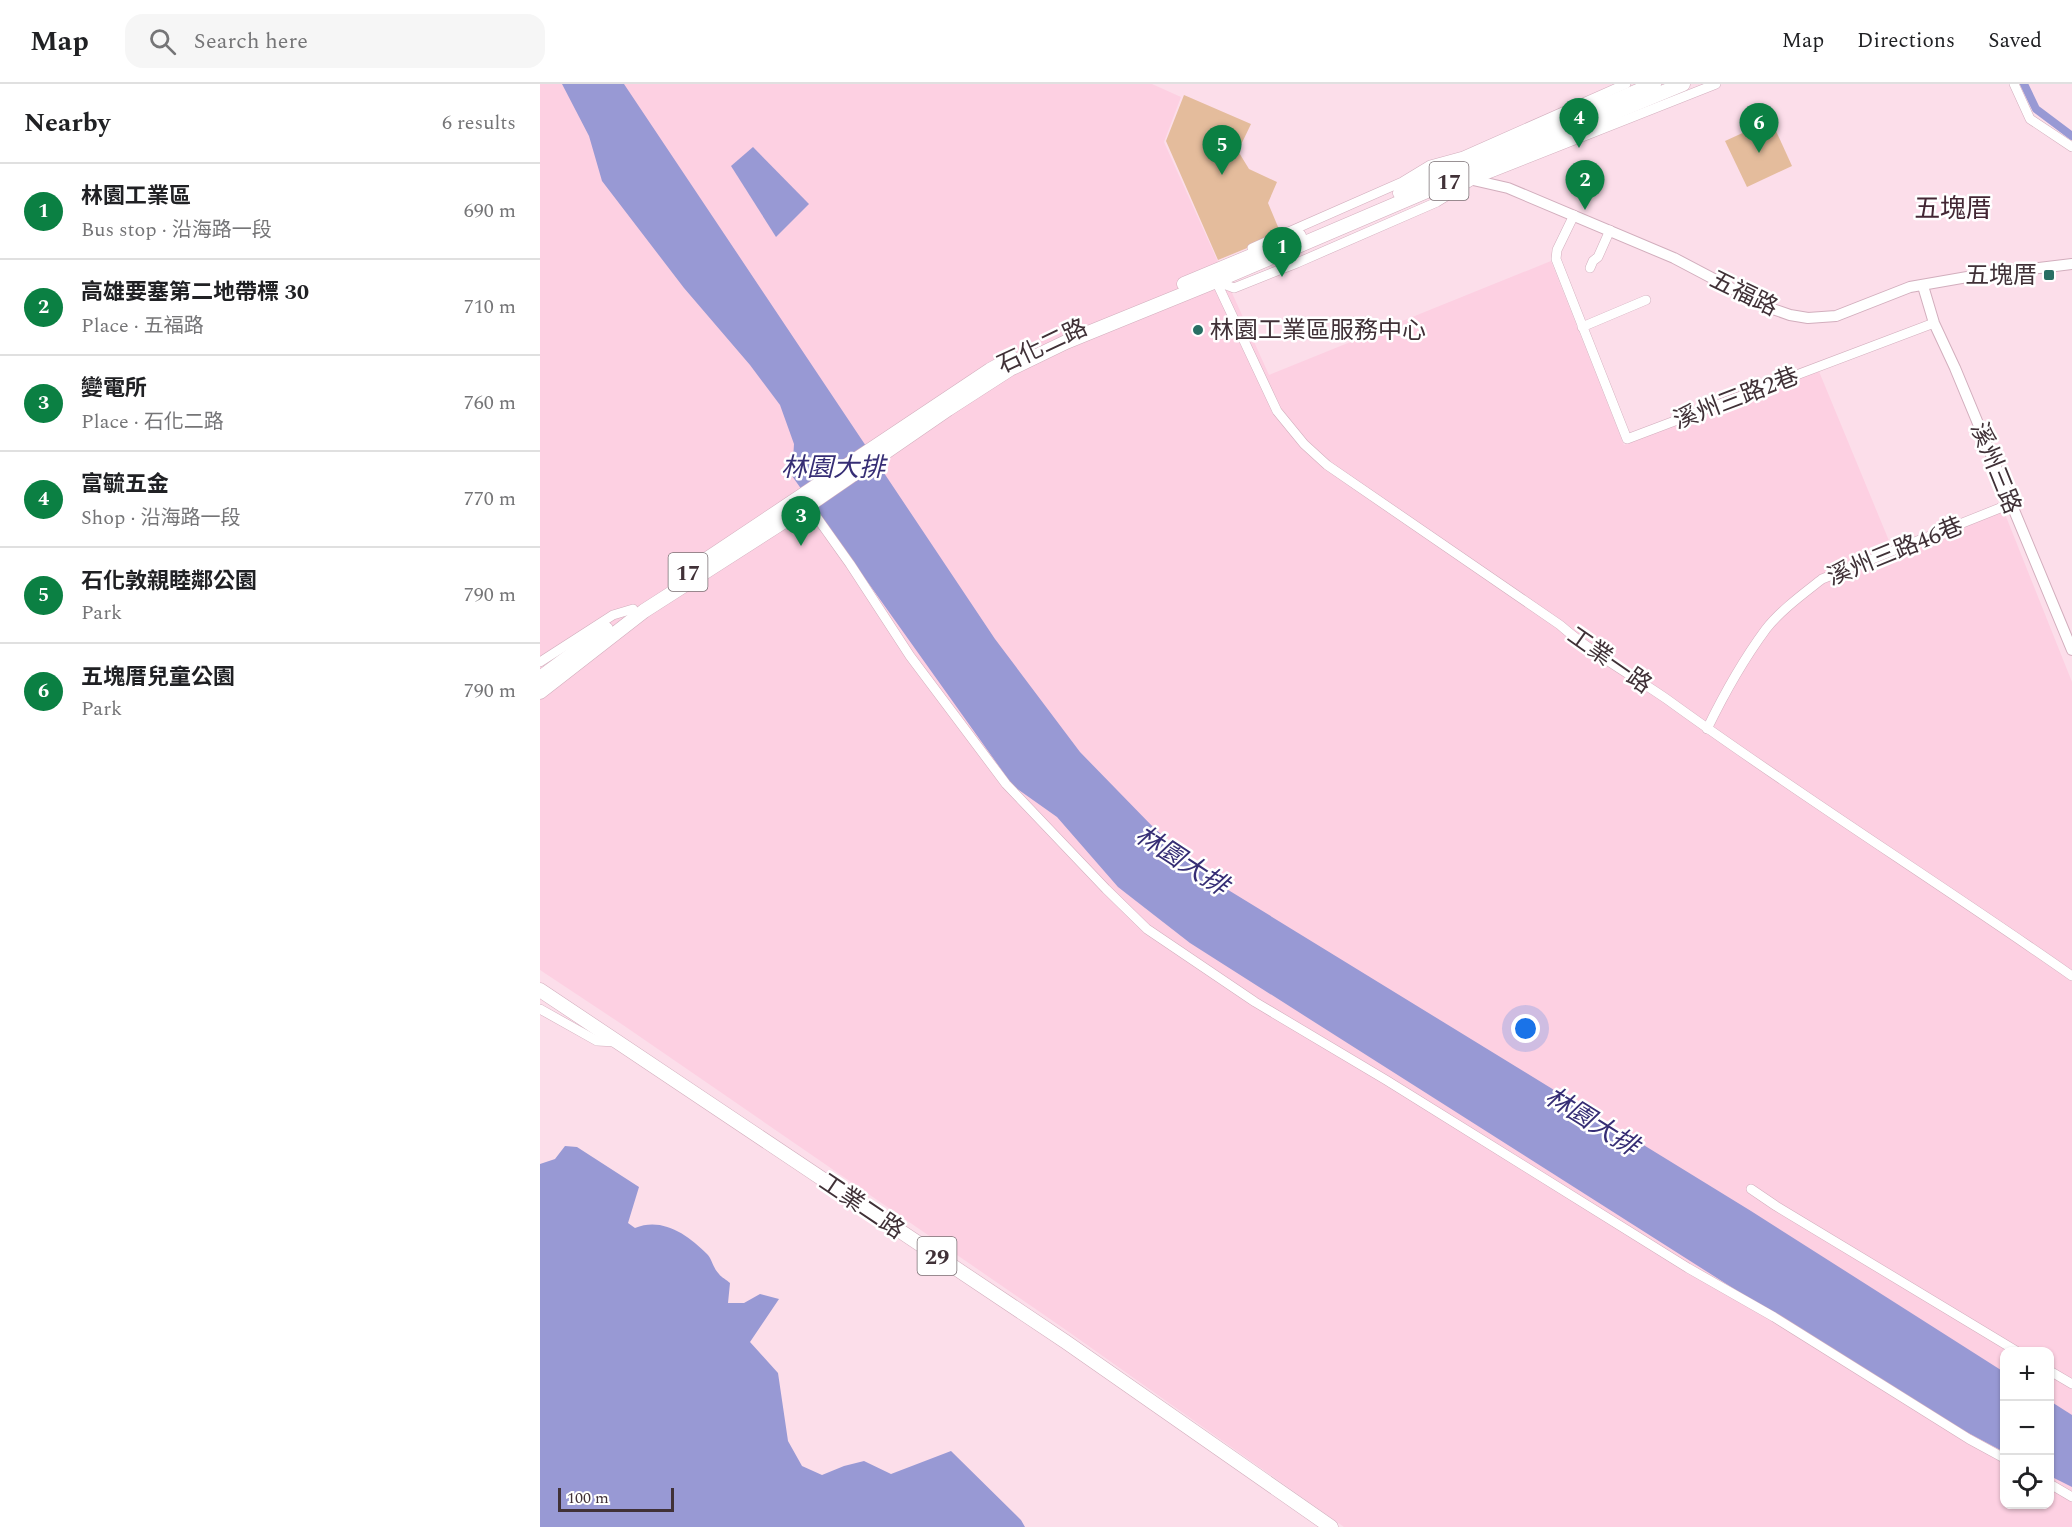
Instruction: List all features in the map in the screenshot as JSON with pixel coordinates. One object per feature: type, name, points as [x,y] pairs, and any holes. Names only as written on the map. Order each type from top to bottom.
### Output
[{"type":"main road","name":"17","points":[[1214,277],[1414,187],[1435,167],[1481,158],[1654,84]]},
{"type":"main road","name":"17","points":[[1214,277],[1467,178],[1683,84]]},
{"type":"main road","name":"石化二路","points":[[800,506],[886,446],[1010,369],[1214,277]]},
{"type":"main road","name":"17","points":[[540,678],[586,649],[639,610],[800,506]]},
{"type":"main road","name":"17","points":[[540,692],[586,649]]},
{"type":"main road","name":"工業二路","points":[[540,990],[1066,1342],[1331,1527]]},
{"type":"street","points":[[1435,167],[1626,84]]},
{"type":"street","points":[[1467,178],[1716,84]]},
{"type":"street","points":[[2014,84],[2030,119],[2072,147]]},
{"type":"street","name":"五福路","points":[[1435,167],[1508,188],[1674,258],[1767,307],[1790,315],[1809,318],[1836,316],[1910,287],[1973,276],[2072,264]]},
{"type":"street","points":[[1574,215],[1557,250],[1556,259],[1582,327],[1646,300]]},
{"type":"street","points":[[1590,268],[1598,257],[1610,230]]},
{"type":"street","name":"工業一路","points":[[1214,277],[1277,411],[1304,444],[1327,465],[1560,625],[1574,638],[1634,676],[1707,729],[1875,844],[1972,906],[2072,976]]},
{"type":"street","name":"溪州三路","points":[[1923,286],[1934,323],[2072,650]]},
{"type":"street","name":"溪州三路2巷","points":[[1582,327],[1627,439],[1934,323]]},
{"type":"street","name":"溪州三路46巷","points":[[1707,729],[1724,692],[1767,627],[1822,579],[2010,504]]},
{"type":"street","points":[[800,506],[850,564],[923,674],[1006,784],[1098,882],[1147,928],[1255,1002],[1386,1080],[1688,1268],[2000,1456]]},
{"type":"street","points":[[540,662],[613,615],[639,610]]},
{"type":"street","points":[[540,701],[565,678],[622,635],[639,610]]},
{"type":"street","points":[[540,1009],[597,1041],[617,1041]]},
{"type":"street","points":[[1751,1189],[2010,1347]]},
{"type":"street","points":[[2054,1374],[2072,1384]]},
{"type":"street","points":[[2054,1487],[2072,1497]]},
{"type":"shaded area","points":[[540,84],[1152,84],[1181,97],[1164,142],[1269,375],[1551,261],[1624,445],[1818,369],[1892,548],[2001,504],[2072,682],[2072,1527],[1344,1527],[1066,1330],[540,970]]},
{"type":"shaded area","points":[[1184,95],[1251,124],[1238,151],[1249,169],[1277,182],[1268,203],[1281,234],[1218,260],[1166,141]]},
{"type":"shaded area","points":[[1771,120],[1792,166],[1747,187],[1725,141]]},
{"type":"water","name":"林園大排","points":[[562,84],[624,84],[995,639],[1080,752],[1154,828],[1225,888],[1751,1211],[2000,1369],[2000,1450],[1923,1409],[1190,943],[1118,887],[1057,817],[1013,786],[792,476],[794,444],[780,405],[750,365],[684,288],[602,181],[589,136]]},
{"type":"water","points":[[753,147],[809,204],[776,237],[731,166]]},
{"type":"water","points":[[565,1146],[577,1147],[639,1187],[628,1223],[635,1228],[645,1225],[664,1226],[674,1229],[691,1240],[707,1254],[717,1272],[730,1283],[728,1303],[744,1303],[760,1294],[779,1299],[750,1342],[778,1373],[788,1441],[802,1466],[822,1475],[864,1461],[891,1474],[951,1451],[1021,1520],[1025,1527],[540,1527],[540,1164],[555,1159]]},
{"type":"water","points":[[2054,1404],[2072,1415],[2072,1487],[2054,1478]]},
{"type":"waterway","points":[[2024,84],[2036,109],[2072,136]]},
{"type":"place","name":"富毓五金","points":[[1579,148]]},
{"type":"place","name":"五塊厝兒童公園","points":[[1759,153]]},
{"type":"place","name":"石化敦親睦鄰公園","points":[[1222,175]]},
{"type":"place","name":"高雄要塞第二地帶標 30","points":[[1585,210]]},
{"type":"place","name":"五塊厝","points":[[2049,275]]},
{"type":"place","name":"林園工業區","points":[[1282,277]]},
{"type":"place","name":"林園工業區服務中心","points":[[1198,330]]},
{"type":"place","name":"變電所","points":[[801,546]]},
{"type":"district","name":"五塊厝","points":[[1953,208]]}]
